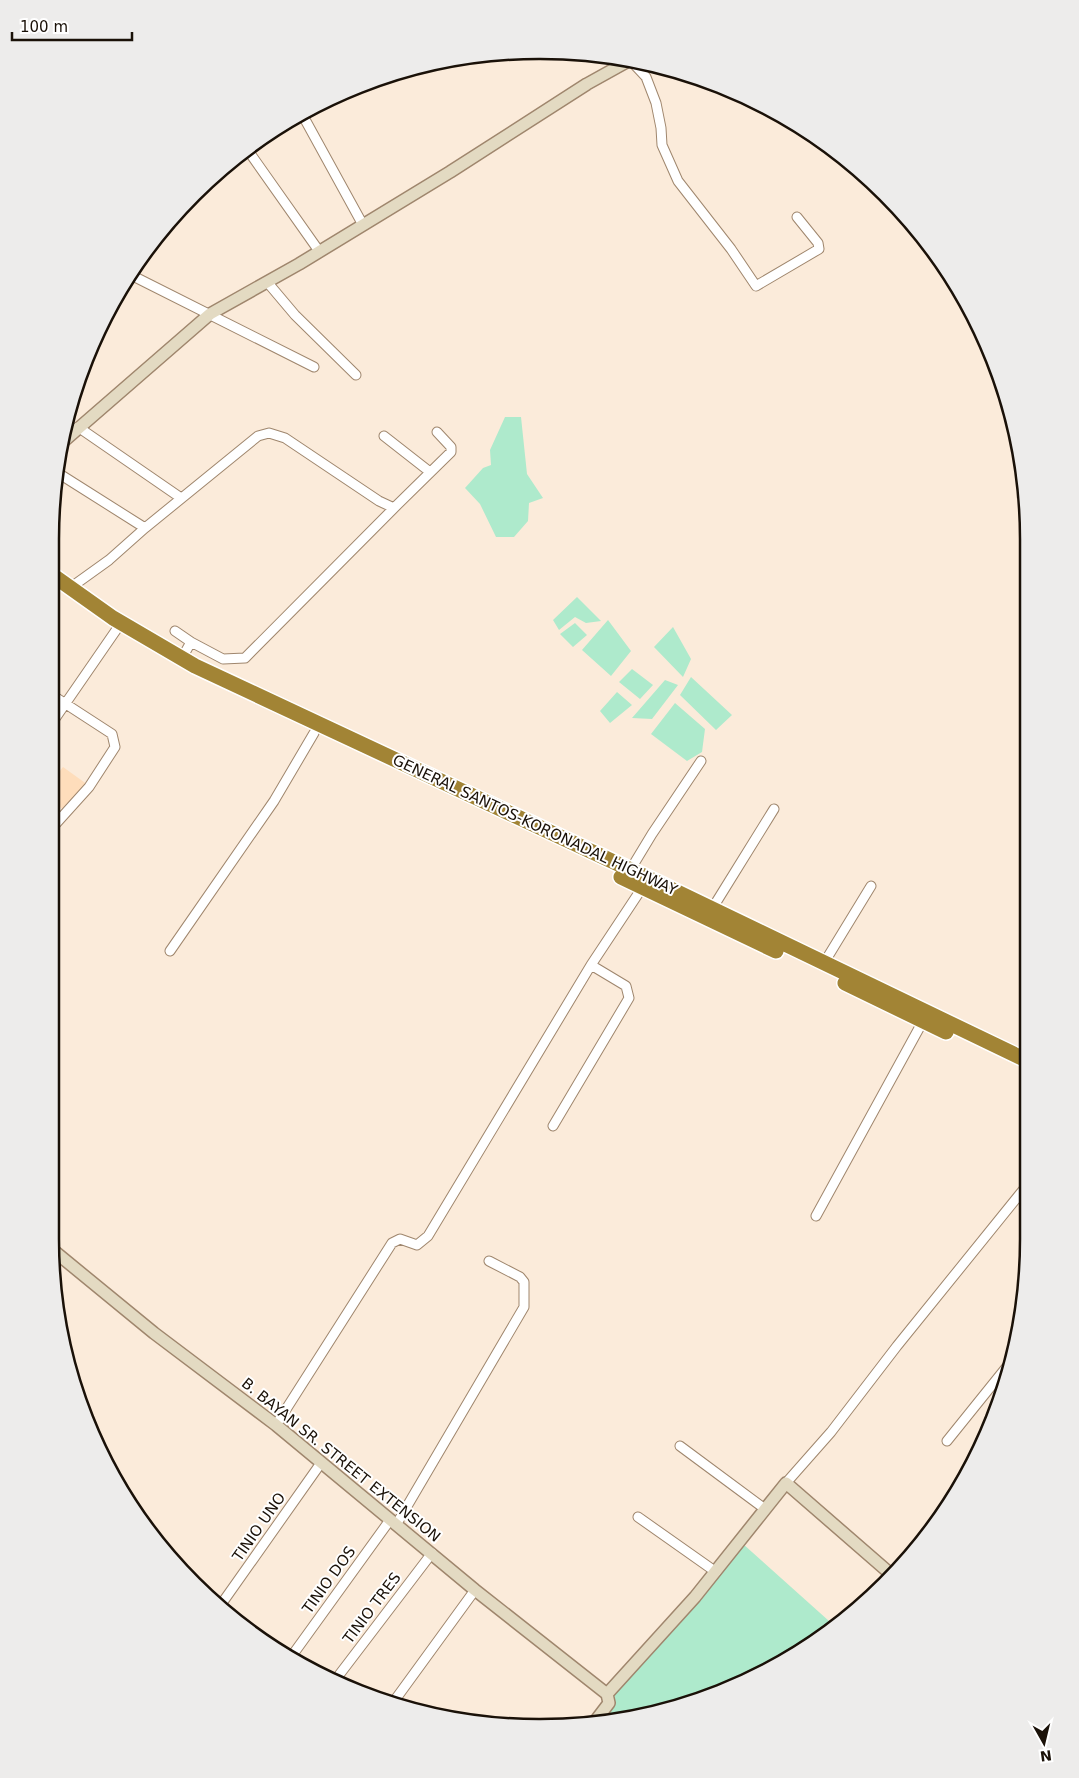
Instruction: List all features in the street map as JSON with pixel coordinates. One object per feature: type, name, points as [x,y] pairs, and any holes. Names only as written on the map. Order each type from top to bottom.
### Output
[{"type":"highway","name":"GENERAL SANTOS-KORONADAL HIGHWAY","points":[[59,580],[119,626],[192,672],[314,733],[629,875]]},
{"type":"highway","name":"GENERAL SANTOS-KORONADAL HIGHWAY","points":[[59,591],[91,615],[119,626],[1020,1068]]},
{"type":"highway","name":"GENERAL SANTOS-KORONADAL HIGHWAY","points":[[645,883],[712,909],[1020,1057]]},
{"type":"street","points":[[71,434],[210,314],[268,283],[578,89],[620,66]]},
{"type":"street","points":[[639,69],[646,77],[652,94],[662,128],[662,145],[678,181],[731,249],[756,286],[819,249],[818,243],[797,216]]},
{"type":"street","points":[[305,120],[363,225]]},
{"type":"street","points":[[251,155],[319,251]]},
{"type":"street","points":[[136,278],[314,367]]},
{"type":"street","points":[[268,283],[295,315],[356,376]]},
{"type":"street","points":[[78,427],[181,498]]},
{"type":"street","points":[[175,631],[223,659],[245,658],[452,450],[437,432]]},
{"type":"street","points":[[70,588],[110,560],[145,528],[258,436],[269,434],[285,438],[379,501],[394,508]]},
{"type":"street","points":[[384,436],[430,472]]},
{"type":"street","points":[[63,476],[145,528]]},
{"type":"street","points":[[59,713],[119,626]]},
{"type":"street","points":[[182,658],[191,642]]},
{"type":"street","points":[[59,700],[112,734],[115,747],[89,787],[59,820]]},
{"type":"street","points":[[170,951],[274,801],[314,733]]},
{"type":"street","points":[[629,875],[652,834],[701,761]]},
{"type":"street","points":[[712,909],[774,810]]},
{"type":"street","points":[[276,1425],[392,1243],[400,1239],[417,1245],[428,1236],[590,965],[645,883]]},
{"type":"street","points":[[824,963],[870,886]]},
{"type":"street","points":[[553,1126],[629,998],[626,986],[590,965]]},
{"type":"street","points":[[816,1216],[923,1021]]},
{"type":"street","points":[[600,1715],[609,1703],[607,1694],[716,1572],[786,1483],[836,1426],[897,1346],[1020,1194]]},
{"type":"street","name":"B. BAYAN SR. STREET EXTENSION","points":[[60,1256],[154,1333],[276,1425],[476,1590],[607,1694]]},
{"type":"street","name":"TINIO DOS","points":[[295,1652],[393,1522],[524,1307],[524,1282],[520,1277],[489,1261]]},
{"type":"street","points":[[947,1440],[1001,1374]]},
{"type":"street","points":[[680,1446],[765,1509]]},
{"type":"street","name":"TINIO UNO","points":[[224,1601],[321,1463]]},
{"type":"street","points":[[786,1483],[886,1570]]},
{"type":"street","points":[[638,1517],[716,1572]]},
{"type":"street","name":"TINIO TRES","points":[[339,1675],[432,1553]]},
{"type":"street","points":[[397,1698],[476,1590]]},
{"type":"shaded area","points":[[63,767],[88,785],[68,813],[59,806],[59,772]]},
{"type":"green space","points":[[505,417],[521,417],[527,474],[543,498],[529,503],[528,521],[514,537],[496,537],[480,504],[465,488],[483,468],[491,465],[490,450]]},
{"type":"green space","points":[[577,597],[601,621],[586,623],[575,617],[559,630],[553,620]]},
{"type":"green space","points":[[608,620],[631,651],[611,676],[582,650]]},
{"type":"green space","points":[[575,623],[587,635],[573,647],[560,634]]},
{"type":"green space","points":[[673,627],[691,659],[683,677],[654,647]]},
{"type":"green space","points":[[632,669],[653,685],[640,699],[619,682]]},
{"type":"green space","points":[[691,677],[732,715],[716,730],[680,695]]},
{"type":"green space","points":[[665,680],[678,685],[652,719],[632,718]]},
{"type":"green space","points":[[617,692],[632,705],[610,723],[600,711]]},
{"type":"green space","points":[[675,703],[705,729],[702,752],[687,761],[651,734]]},
{"type":"green space","points":[[743,1544],[830,1622],[780,1655],[752,1670],[694,1694],[664,1703],[608,1714],[615,1705],[614,1694]]}]
